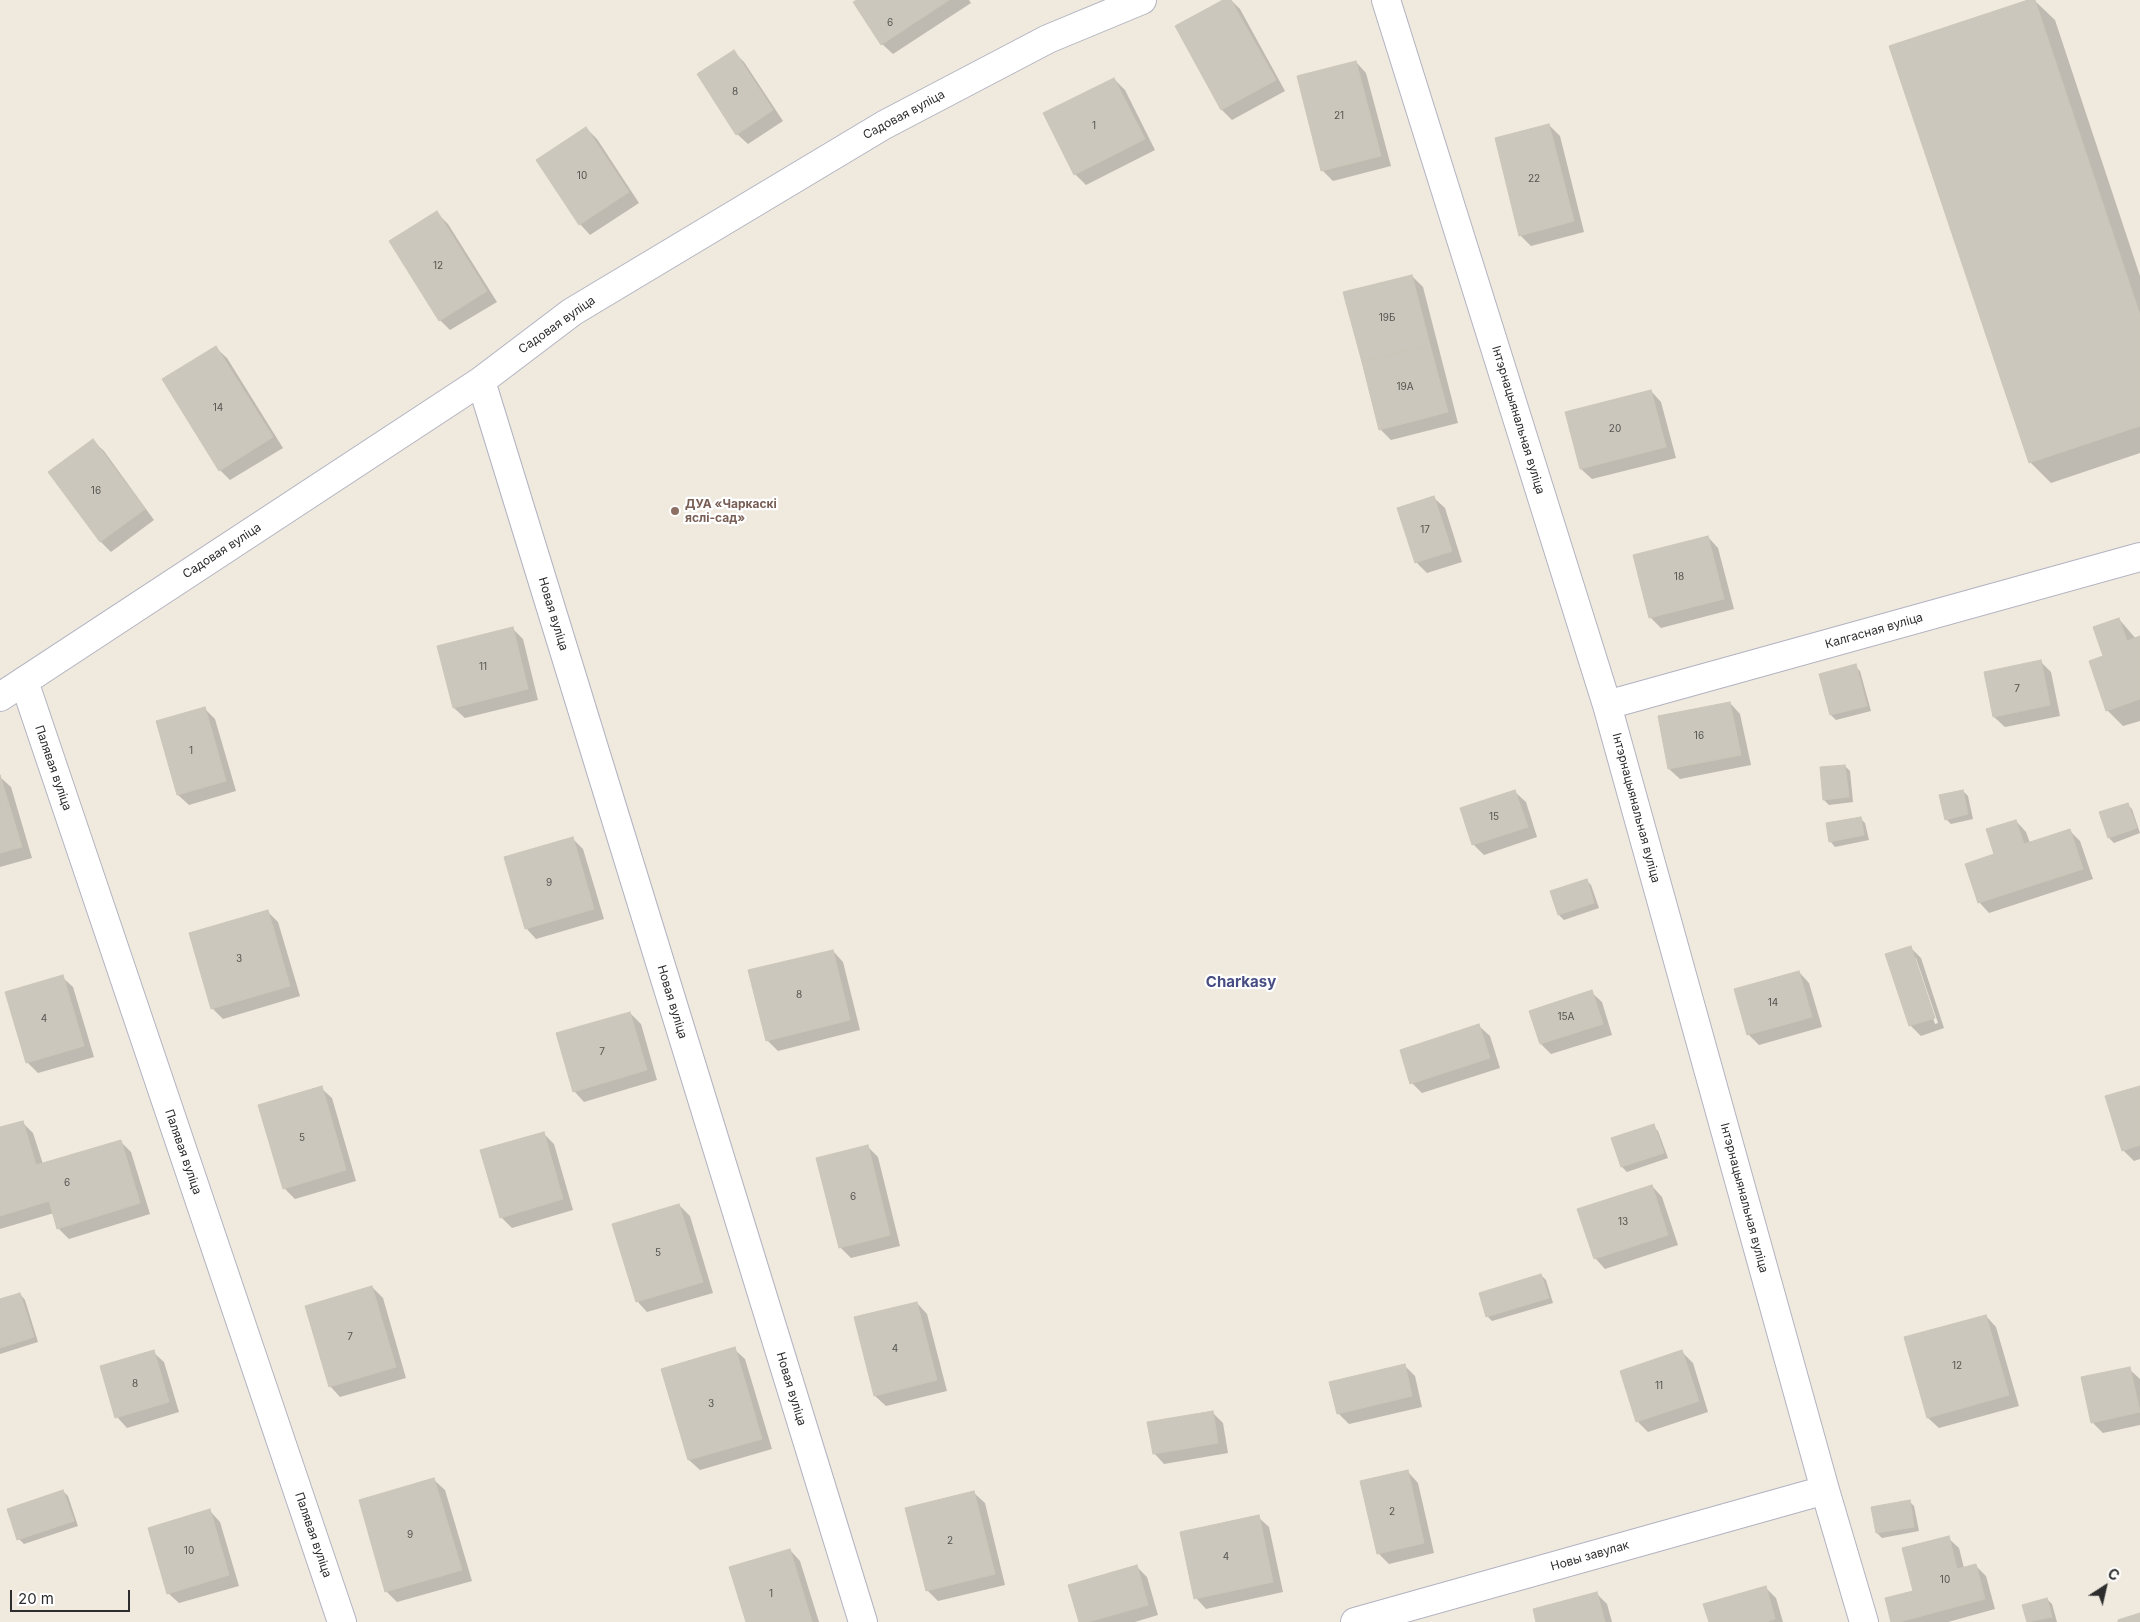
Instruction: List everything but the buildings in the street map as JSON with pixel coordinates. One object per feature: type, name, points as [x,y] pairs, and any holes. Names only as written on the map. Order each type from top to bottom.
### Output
[{"type":"street","name":"Садовая вуліца","points":[[0,697],[481,381],[572,312],[884,125],[1048,40],[1142,0]]},
{"type":"street","name":"Інтэрнацыянальная вуліца","points":[[1386,0],[1607,705],[1824,1490],[1864,1622]]},
{"type":"street","name":"Новая вуліца","points":[[481,381],[862,1622]]},
{"type":"street","name":"Калгасная вуліца","points":[[1607,705],[2140,557]]},
{"type":"street","name":"Палявая вуліца","points":[[24,681],[342,1622]]},
{"type":"street","name":"Новы завулак","points":[[1356,1622],[1824,1490]]},
{"type":"place","name":"ДУА «Чаркаскі яслі-сад»","points":[[675,511]]},
{"type":"district","name":"Charkasy","points":[[1241,982]]}]
